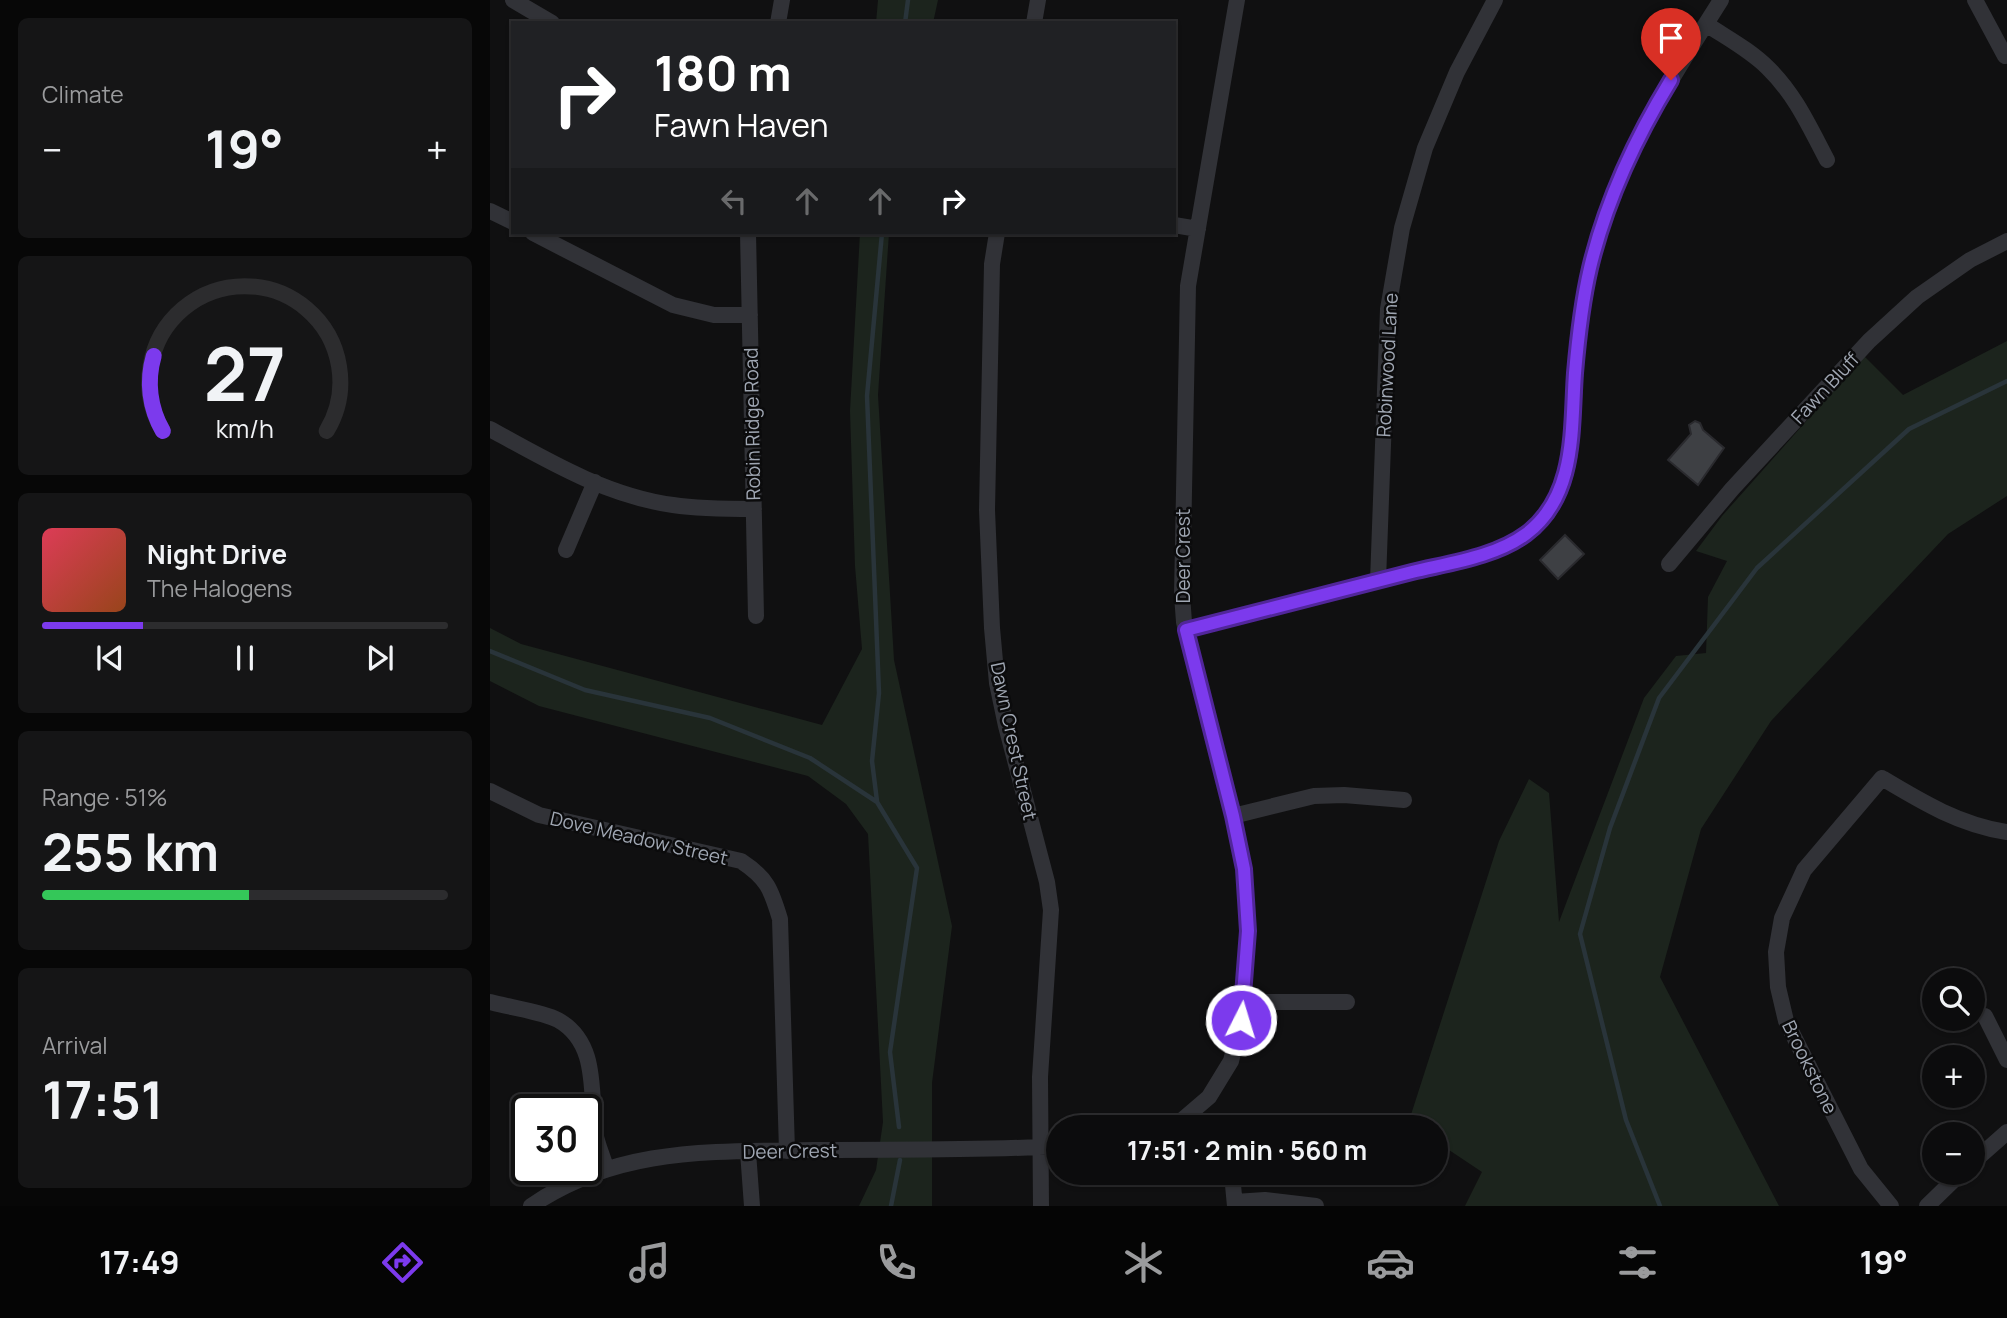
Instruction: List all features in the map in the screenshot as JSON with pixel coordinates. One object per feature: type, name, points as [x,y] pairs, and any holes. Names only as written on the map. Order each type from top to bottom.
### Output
[{"type":"street","points":[[513,0],[549,21]]},
{"type":"street","points":[[778,21],[782,0]]},
{"type":"street","points":[[1034,21],[1038,0]]},
{"type":"street","name":"Deer Crest","points":[[1198,1115],[1231,1061],[1238,1034],[1248,931],[1244,869],[1186,630],[1182,594],[1188,286],[1237,0]]},
{"type":"street","name":"Robinwood Lane","points":[[1378,581],[1388,309],[1402,228],[1425,148],[1457,72],[1495,0]]},
{"type":"street","points":[[1186,630],[1478,555],[1525,535],[1552,506],[1571,453],[1578,333],[1589,272],[1604,213],[1630,153],[1648,120],[1721,0]]},
{"type":"street","points":[[1975,0],[2005,56]]},
{"type":"street","points":[[1706,24],[1753,55],[1781,82],[1827,160]]},
{"type":"street","points":[[490,211],[511,221]]},
{"type":"street","points":[[1176,225],[1198,229]]},
{"type":"street","points":[[537,235],[673,306],[714,315],[750,315]]},
{"type":"street","name":"Robin Ridge Road","points":[[748,235],[756,616]]},
{"type":"street","name":"Dawn Crest Street","points":[[997,235],[992,264],[986,510],[992,628],[997,683],[1047,883],[1051,910],[1040,1077],[1041,1206]]},
{"type":"street","name":"Fawn Bluff","points":[[1669,564],[1732,489],[1869,341],[1917,297],[1970,260],[2007,241]]},
{"type":"street","points":[[490,429],[558,466],[637,498],[705,509],[754,509]]},
{"type":"street","points":[[566,550],[595,482]]},
{"type":"street","name":"Brookstone","points":[[1891,1206],[1856,1159],[1786,1021],[1778,987],[1776,952],[1782,918],[1804,870],[1882,778],[1951,817],[2007,832]]},
{"type":"street","name":"Dove Meadow Street","points":[[490,791],[540,815],[741,861],[758,872],[771,889],[780,919],[787,1151]]},
{"type":"street","points":[[1233,816],[1314,796],[1344,795],[1405,800]]},
{"type":"street","points":[[490,1002],[556,1020],[573,1032],[585,1049],[592,1076],[596,1135],[607,1168]]},
{"type":"street","points":[[1242,1002],[1347,1002]]},
{"type":"street","points":[[1985,1016],[2007,1060]]},
{"type":"street","points":[[1985,1151],[2007,1132]]},
{"type":"street","name":"Deer Crest","points":[[531,1206],[571,1182],[607,1168],[656,1157],[748,1152],[1046,1147]]},
{"type":"street","points":[[748,1152],[752,1206]]},
{"type":"street","points":[[1233,1185],[1235,1204],[1265,1200],[1316,1206]]},
{"type":"street","points":[[1927,1206],[1949,1185]]},
{"type":"shaded area","points":[[878,0],[938,0],[933,21],[876,21]]},
{"type":"shaded area","points":[[860,235],[889,235],[878,395],[894,660],[952,926],[932,1083],[932,1206],[859,1206],[876,1170],[883,1122],[868,834],[846,804],[808,776],[539,706],[490,681],[490,628],[521,644],[822,725],[862,649],[855,566],[850,411]]},
{"type":"shaded area","points":[[2007,341],[2007,496],[1948,534],[1771,721],[1701,829],[1660,977],[1779,1206],[1465,1206],[1482,1172],[1448,1149],[1448,1115],[1411,1115],[1499,841],[1529,779],[1549,793],[1559,922],[1644,698],[1676,656],[1706,653],[1708,597],[1727,561],[1696,551],[1722,516],[1864,356],[1903,395]]},
{"type":"building","points":[[1695,421],[1724,448],[1698,485],[1668,460],[1691,434],[1689,425]]},
{"type":"building","points":[[1565,535],[1584,554],[1558,579],[1540,560]]},
{"type":"waterway","points":[[905,21],[908,0]]},
{"type":"waterway","points":[[877,801],[872,761],[879,693],[867,396],[882,235]]},
{"type":"waterway","points":[[1660,1206],[1626,1120],[1580,934],[1610,828],[1659,698],[1757,568],[1909,429],[2007,381]]},
{"type":"waterway","points":[[490,651],[585,690],[710,718],[810,758],[877,802],[917,868],[890,1052],[899,1127]]},
{"type":"waterway","points":[[891,1206],[900,1160]]},
{"type":"route","points":[[1241,1020],[1248,931],[1244,869],[1186,630],[1478,555],[1525,535],[1544,517],[1552,506],[1571,453],[1578,333],[1589,272],[1604,213],[1630,153],[1671,80]]}]
